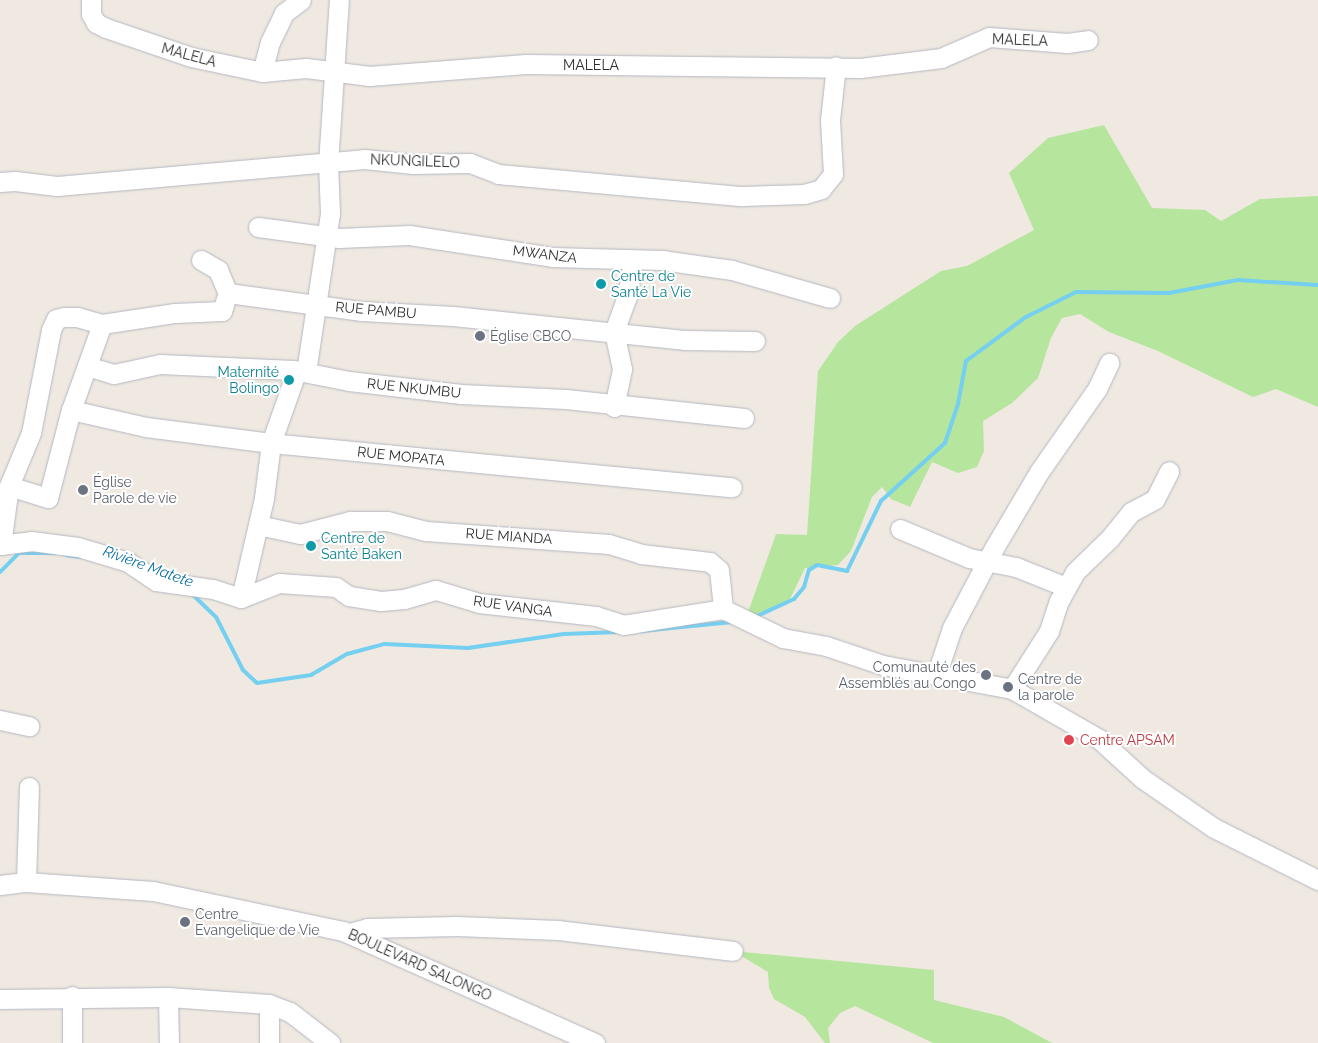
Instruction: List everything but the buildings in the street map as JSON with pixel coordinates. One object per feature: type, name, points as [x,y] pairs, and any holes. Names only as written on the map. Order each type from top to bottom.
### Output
[{"type":"street","name":"MALELA","points":[[91,0],[91,14],[96,23],[191,57],[262,72],[306,68],[334,70],[369,76],[526,64],[889,67],[941,58],[989,37],[1068,43],[1088,40]]},
{"type":"street","points":[[262,72],[270,42],[284,12],[301,0]]},
{"type":"street","points":[[200,260],[218,270],[228,293],[222,311],[176,313],[102,324],[77,316],[56,319],[51,330],[31,433],[8,486],[0,545],[31,541],[78,548],[128,562],[156,581],[213,589],[242,598],[264,498],[271,443],[301,371],[318,305],[332,194],[328,164],[339,0]]},
{"type":"street","name":"NKUNGILELO","points":[[0,182],[15,181],[57,186],[328,164],[364,159],[413,164],[470,163],[498,174],[742,196],[804,194],[821,189],[833,174],[830,120],[836,66]]},
{"type":"street","name":"MWANZA","points":[[258,227],[339,238],[409,235],[552,257],[632,261],[662,260],[732,270],[830,298]]},
{"type":"street","points":[[614,407],[622,369],[614,332],[627,297],[632,261]]},
{"type":"street","name":"RUE PAMBU","points":[[228,293],[362,311],[614,332],[684,340],[755,341]]},
{"type":"street","points":[[8,486],[48,498],[71,410],[102,324]]},
{"type":"street","points":[[936,673],[952,628],[989,561],[1039,472],[1097,389],[1109,363]]},
{"type":"street","name":"RUE NKUMBU","points":[[87,366],[114,374],[160,364],[301,371],[349,381],[507,398],[566,399],[614,407],[744,418]]},
{"type":"street","name":"RUE MOPATA","points":[[71,410],[146,427],[271,443],[732,487]]},
{"type":"street","points":[[1012,689],[1049,631],[1066,588],[1075,572],[1110,538],[1131,512],[1155,499],[1169,471]]},
{"type":"street","name":"RUE MIANDA","points":[[258,525],[300,534],[350,521],[387,521],[426,531],[600,543],[670,559],[710,562],[719,570],[723,609]]},
{"type":"street","points":[[900,529],[969,558],[1016,567],[1066,588]]},
{"type":"street","name":"RUE VANGA","points":[[242,598],[279,583],[336,587],[349,596],[381,601],[404,599],[436,590],[479,603],[596,616],[623,625],[723,609]]},
{"type":"street","points":[[723,609],[783,638],[826,646],[883,665],[936,673],[1012,689],[1099,739],[1143,779],[1214,828],[1318,880]]},
{"type":"street","points":[[0,720],[29,726]]},
{"type":"street","points":[[26,882],[29,786]]},
{"type":"street","name":"BOULEVARD SALONGO","points":[[0,884],[26,882],[154,891],[350,933],[595,1043]]},
{"type":"street","points":[[350,933],[367,928],[457,926],[558,930],[733,951]]},
{"type":"street","points":[[72,996],[72,1043]]},
{"type":"street","points":[[0,999],[72,996],[168,997],[269,1004],[290,1012],[330,1043]]},
{"type":"street","points":[[168,997],[169,1043]]},
{"type":"street","points":[[269,1004],[269,1043]]},
{"type":"green space","points":[[1104,125],[1152,208],[1205,210],[1221,221],[1260,199],[1318,196],[1318,407],[1276,389],[1253,397],[1158,351],[1109,332],[1080,314],[1062,318],[1051,338],[1038,378],[1012,403],[983,421],[984,451],[977,467],[958,473],[932,462],[910,507],[891,499],[882,487],[872,497],[851,551],[838,565],[805,568],[788,603],[746,618],[776,534],[807,535],[818,371],[838,342],[855,326],[941,271],[967,266],[1034,230],[1009,173],[1048,138]]},
{"type":"green space","points":[[733,951],[934,970],[934,1000],[1004,1017],[1052,1043],[933,1043],[855,1006],[840,1013],[828,1028],[830,1043],[825,1043],[805,1017],[774,999],[769,988],[768,972]]},
{"type":"waterway","points":[[755,617],[794,599],[804,587],[809,570],[817,565],[847,571],[881,501],[945,443],[958,404],[966,361],[1026,317],[1076,292],[1169,293],[1238,280],[1318,285]]},
{"type":"waterway","name":"Rivière Matete","points":[[0,572],[19,553],[54,553]]},
{"type":"waterway","name":"Rivière Matete","points":[[66,555],[81,557]]},
{"type":"waterway","name":"Rivière Matete","points":[[192,594],[216,617],[243,670],[257,683],[311,675],[347,654],[385,644],[468,648],[564,634],[619,632]]},
{"type":"waterway","points":[[641,631],[733,622]]},
{"type":"place","name":"Centre de Santé La Vie","points":[[601,284]]},
{"type":"place","name":"Église CBCO","points":[[480,336]]},
{"type":"place","name":"Maternité Bolingo","points":[[289,380]]},
{"type":"place","name":"Église Parole de vie","points":[[83,490]]},
{"type":"place","name":"Centre de Santé Baken","points":[[311,546]]},
{"type":"place","name":"Comunauté des Assemblés au Congo","points":[[986,675]]},
{"type":"place","name":"Centre de la parole","points":[[1008,687]]},
{"type":"place","name":"Centre APSAM","points":[[1069,740]]},
{"type":"place","name":"Centre Evangelique de Vie","points":[[185,922]]}]
